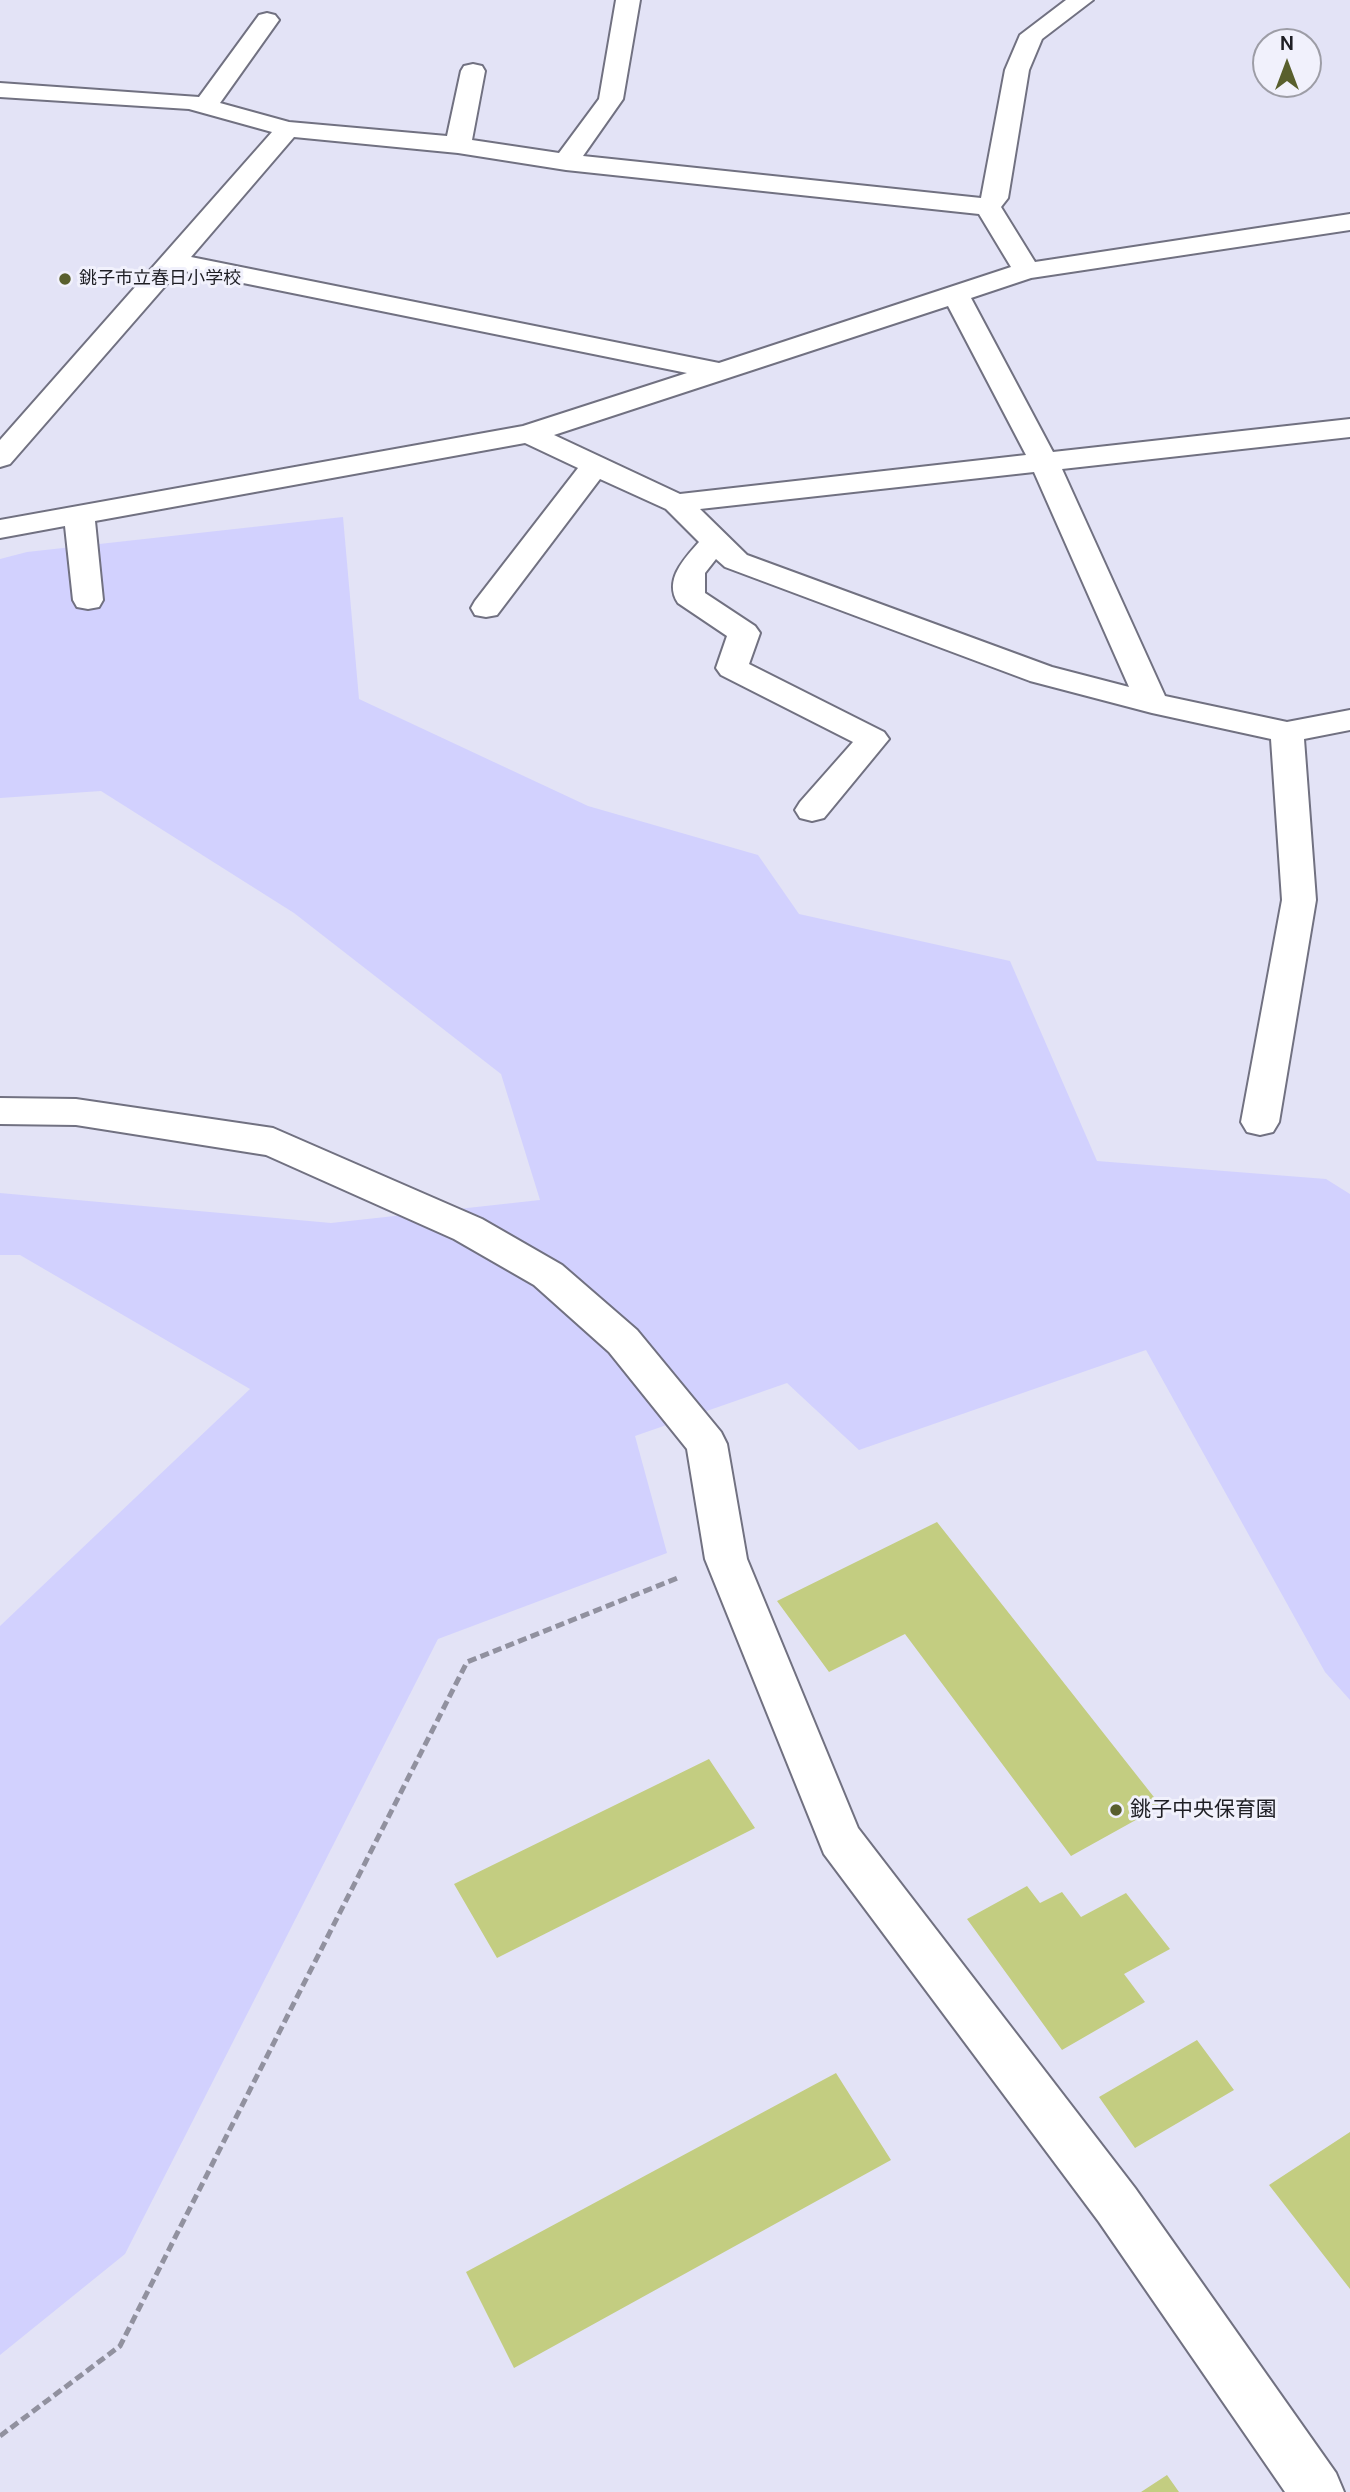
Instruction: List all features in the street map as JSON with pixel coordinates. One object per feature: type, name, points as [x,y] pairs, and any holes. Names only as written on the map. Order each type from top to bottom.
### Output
[{"type":"street","points":[[566,162],[611,99],[628,0]]},
{"type":"street","points":[[988,207],[995,198],[1017,69],[1032,35],[1081,0]]},
{"type":"street","points":[[205,106],[267,20]]},
{"type":"street","points":[[458,145],[473,71]]},
{"type":"street","points":[[0,90],[190,102],[288,129],[458,145],[566,162],[988,207]]},
{"type":"street","points":[[2,454],[288,129]]},
{"type":"street","points":[[988,207],[1027,271]]},
{"type":"street","points":[[0,529],[528,434],[1027,271],[1350,222]]},
{"type":"street","points":[[173,261],[721,371]]},
{"type":"street","points":[[956,295],[1044,462],[1152,703]]},
{"type":"street","points":[[676,503],[1350,428]]},
{"type":"street","points":[[528,434],[676,503],[736,561],[1028,670],[1152,703],[1287,732],[1350,720]]},
{"type":"street","points":[[486,608],[594,465]]},
{"type":"street","points":[[79,514],[88,600]]},
{"type":"street","points":[[715,541],[690,572],[689,596],[744,633],[732,668],[873,739],[812,810]]},
{"type":"street","points":[[1260,1122],[1299,900],[1287,732]]},
{"type":"street","points":[[0,1111],[76,1112],[273,1142],[468,1229],[548,1275],[624,1341],[707,1444],[726,1559],[840,1840],[1117,2205],[1317,2492]]},
{"type":"path","points":[[0,2436],[120,2346],[467,1662],[726,1559]]},
{"type":"shaded area","points":[[343,517],[359,699],[588,806],[758,855],[799,914],[1010,961],[1097,1161],[1326,1179],[1350,1194],[1350,1700],[1325,1672],[1146,1350],[859,1450],[787,1383],[635,1436],[667,1553],[438,1639],[125,2254],[0,2355],[0,1626],[250,1389],[20,1255],[0,1255],[0,1193],[331,1223],[540,1200],[501,1074],[294,913],[101,791],[0,798],[0,559],[27,552]]},
{"type":"building","points":[[937,1522],[1161,1806],[1071,1856],[905,1634],[829,1672],[777,1601]]},
{"type":"building","points":[[709,1759],[755,1828],[497,1958],[454,1884]]},
{"type":"building","points":[[1027,1886],[1040,1903],[1062,1892],[1081,1917],[1126,1893],[1170,1949],[1124,1974],[1145,2002],[1062,2050],[967,1919]]},
{"type":"building","points":[[1197,2040],[1234,2090],[1135,2148],[1099,2097]]},
{"type":"building","points":[[836,2073],[891,2160],[514,2368],[466,2272]]},
{"type":"building","points":[[1350,2132],[1350,2289],[1269,2185]]},
{"type":"building","points":[[1167,2475],[1179,2492],[1141,2492]]},
{"type":"place","name":"銚子市立春日小学校","points":[[65,279]]},
{"type":"place","name":"銚子中央保育園","points":[[1116,1810]]}]
